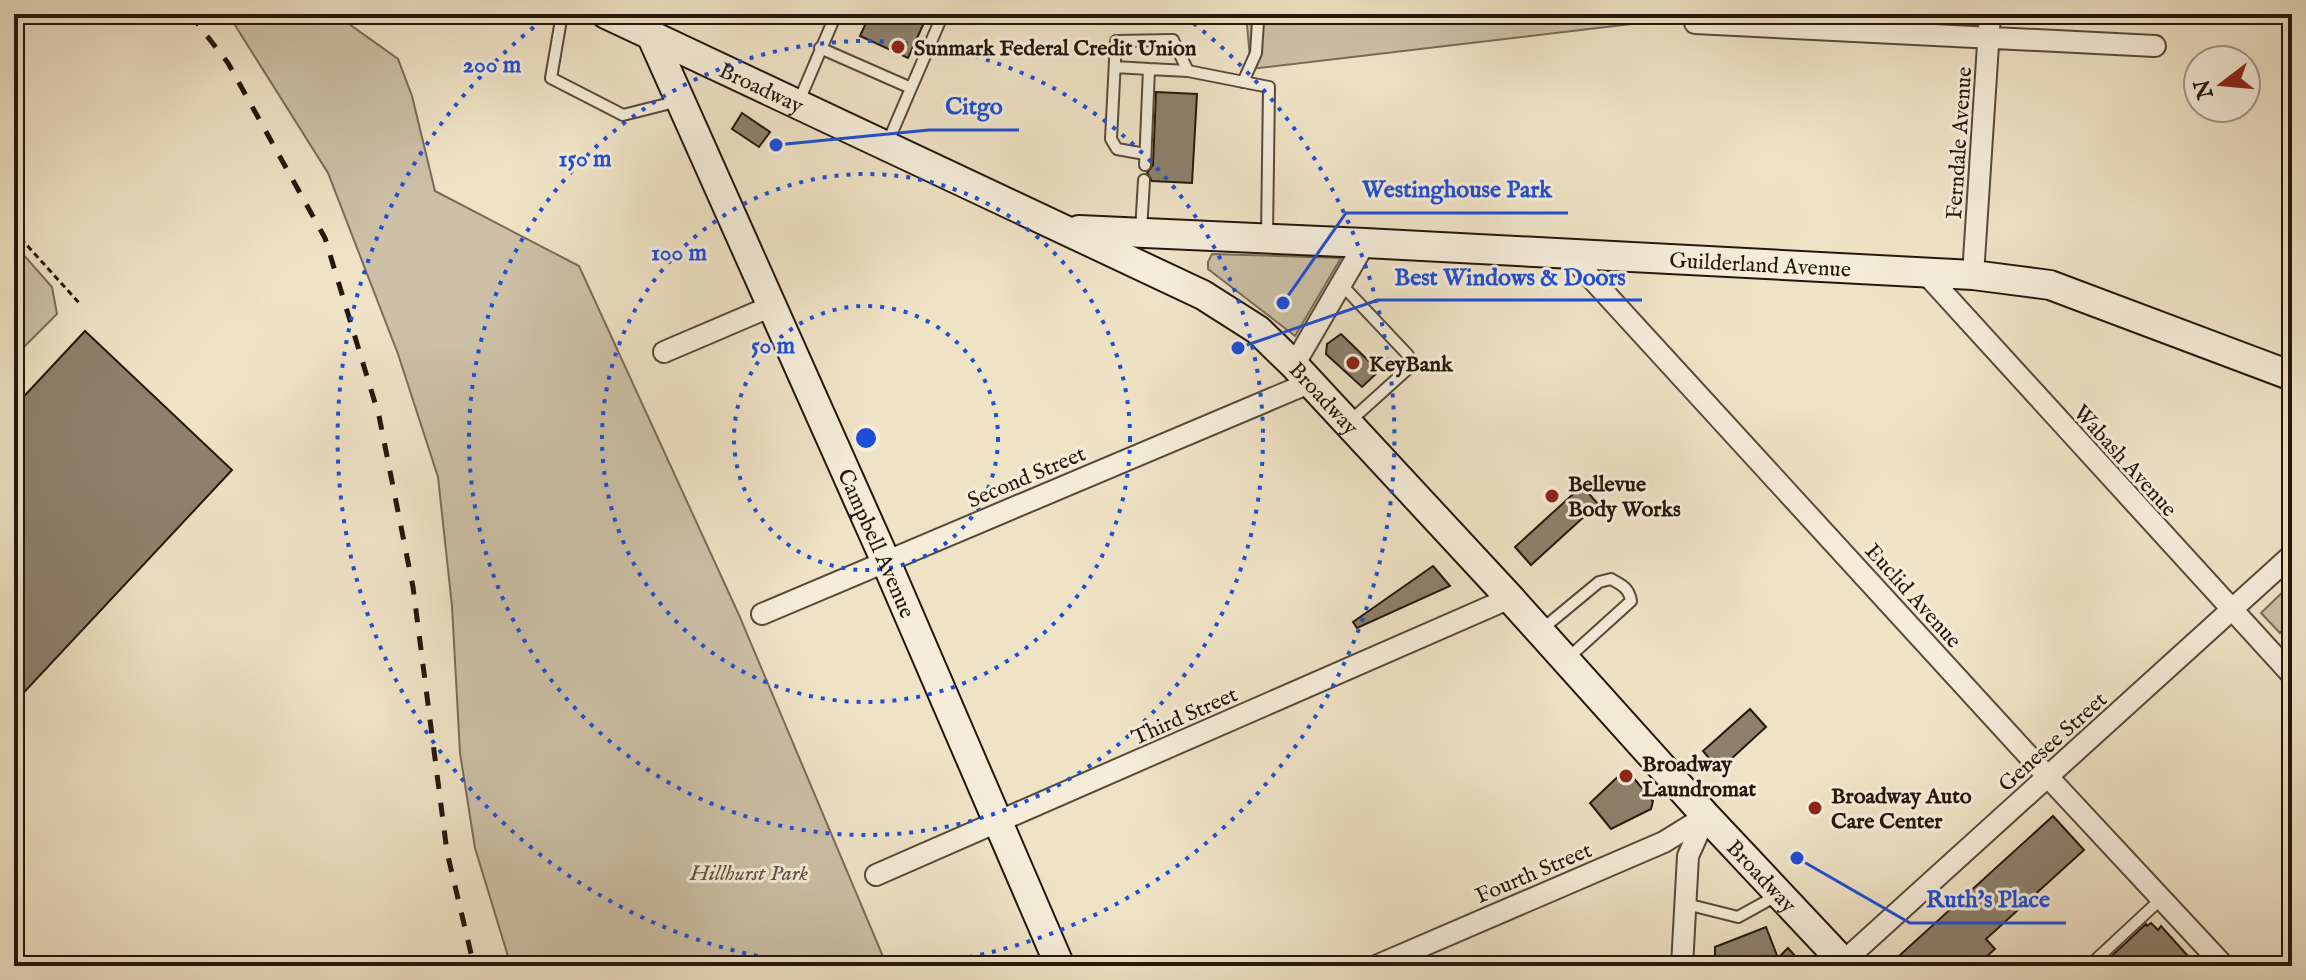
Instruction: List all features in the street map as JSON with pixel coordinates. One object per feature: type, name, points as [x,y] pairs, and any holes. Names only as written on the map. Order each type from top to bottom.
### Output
[{"type":"street","name":"Broadway","points":[[606,14],[1067,230],[1230,310],[1258,330],[1510,598],[1706,816],[1845,964]]},
{"type":"street","name":"Ferndale Avenue","points":[[1973,275],[1990,14]]},
{"type":"street","points":[[1695,23],[2155,46]]},
{"type":"street","name":"Campbell Avenue","points":[[651,35],[774,305],[1060,966]]},
{"type":"street","name":"Guilderland Avenue","points":[[1067,230],[1973,275],[2050,285],[2292,376]]},
{"type":"street","points":[[1302,374],[1341,284],[1365,243]]},
{"type":"street","name":"Euclid Avenue","points":[[1570,255],[2224,966]]},
{"type":"street","name":"Wabash Avenue","points":[[1927,275],[2292,675]]},
{"type":"street","points":[[664,352],[774,305]]},
{"type":"street","name":"Second Street","points":[[762,614],[886,562],[1302,374]]},
{"type":"street","name":"Genesee Street","points":[[1845,964],[2292,555]]},
{"type":"street","name":"Third Street","points":[[876,875],[1510,598]]},
{"type":"street","points":[[1682,966],[1688,856],[1706,816]]},
{"type":"street","name":"Fourth Street","points":[[1376,966],[1664,842],[1706,816]]},
{"type":"lane","points":[[562,14],[551,78],[623,115],[681,101]]},
{"type":"lane","points":[[798,104],[836,14]]},
{"type":"lane","points":[[887,146],[943,14]]},
{"type":"lane","points":[[1243,82],[1256,53],[1258,21]]},
{"type":"lane","points":[[1149,69],[1145,159],[1117,149],[1111,139],[1116,41],[1173,40],[1188,71]]},
{"type":"lane","points":[[820,48],[911,88]]},
{"type":"lane","points":[[1115,67],[1188,71],[1269,87],[1267,239]]},
{"type":"lane","points":[[1141,233],[1144,180]]},
{"type":"lane","points":[[1341,284],[1408,355],[1411,366],[1347,424]]},
{"type":"lane","points":[[1540,631],[1599,582],[1611,579],[1624,585],[1631,601],[1566,660]]},
{"type":"lane","points":[[1686,904],[1738,917],[1780,894]]},
{"type":"lane","points":[[2089,966],[2161,899]]},
{"type":"path","points":[[14,231],[81,305]]},
{"type":"green space","name":"Hillhurst Park","points":[[228,14],[335,14],[398,59],[412,96],[435,191],[579,266],[739,615],[887,966],[511,966],[475,848],[460,753],[452,606],[438,477],[398,354],[328,173]]},
{"type":"green space","points":[[1246,14],[1637,14],[1631,24],[1251,69]]},
{"type":"green space","points":[[14,244],[52,287],[57,314],[14,357]]},
{"type":"green space","points":[[1212,254],[1341,258],[1295,336],[1208,269]]},
{"type":"green space","points":[[2292,583],[2292,622],[2280,633],[2261,613]]},
{"type":"building","name":"Sunmark Federal Credit Union","points":[[870,14],[928,14],[908,58],[860,36]]},
{"type":"building","points":[[1156,92],[1197,94],[1192,183],[1152,181],[1147,173],[1153,165]]},
{"type":"building","points":[[742,113],[770,132],[759,147],[732,129]]},
{"type":"building","points":[[85,331],[232,470],[14,703],[14,407]]},
{"type":"building","name":"KeyBank","points":[[1341,334],[1379,371],[1362,387],[1326,354],[1327,344]]},
{"type":"building","points":[[1582,486],[1598,504],[1531,565],[1515,547]]},
{"type":"building","points":[[1433,566],[1450,586],[1357,628],[1353,622]]},
{"type":"building","points":[[1750,709],[1766,727],[1719,770],[1703,751]]},
{"type":"building","points":[[1626,769],[1653,801],[1651,809],[1611,829],[1590,803]]},
{"type":"building","points":[[2053,816],[2084,850],[1986,939],[1995,949],[1976,966],[1910,966],[1900,955]]},
{"type":"building","points":[[2151,923],[2158,930],[2161,926],[2187,955],[2182,959],[2188,966],[2101,966],[2146,924]]},
{"type":"building","points":[[1766,927],[1778,958],[1788,948],[1804,966],[1715,966],[1715,947]]},
{"type":"railway","points":[[190,14],[228,63],[325,238],[379,416],[413,587],[447,852],[474,966]]},
{"type":"place","name":"Sunmark Federal Credit Union","points":[[898,47]]},
{"type":"place","name":"Citgo","points":[[776,145]]},
{"type":"place","name":"Westinghouse Park","points":[[1283,303]]},
{"type":"place","name":"Best Windows & Doors","points":[[1238,348]]},
{"type":"place","name":"KeyBank","points":[[1353,363]]},
{"type":"place","name":"Bellevue Body Works","points":[[1552,496]]},
{"type":"place","name":"Broadway Laundromat","points":[[1626,776]]},
{"type":"place","name":"Broadway Auto Care Center","points":[[1815,808]]},
{"type":"place","name":"Ruth's Place","points":[[1797,858]]}]
